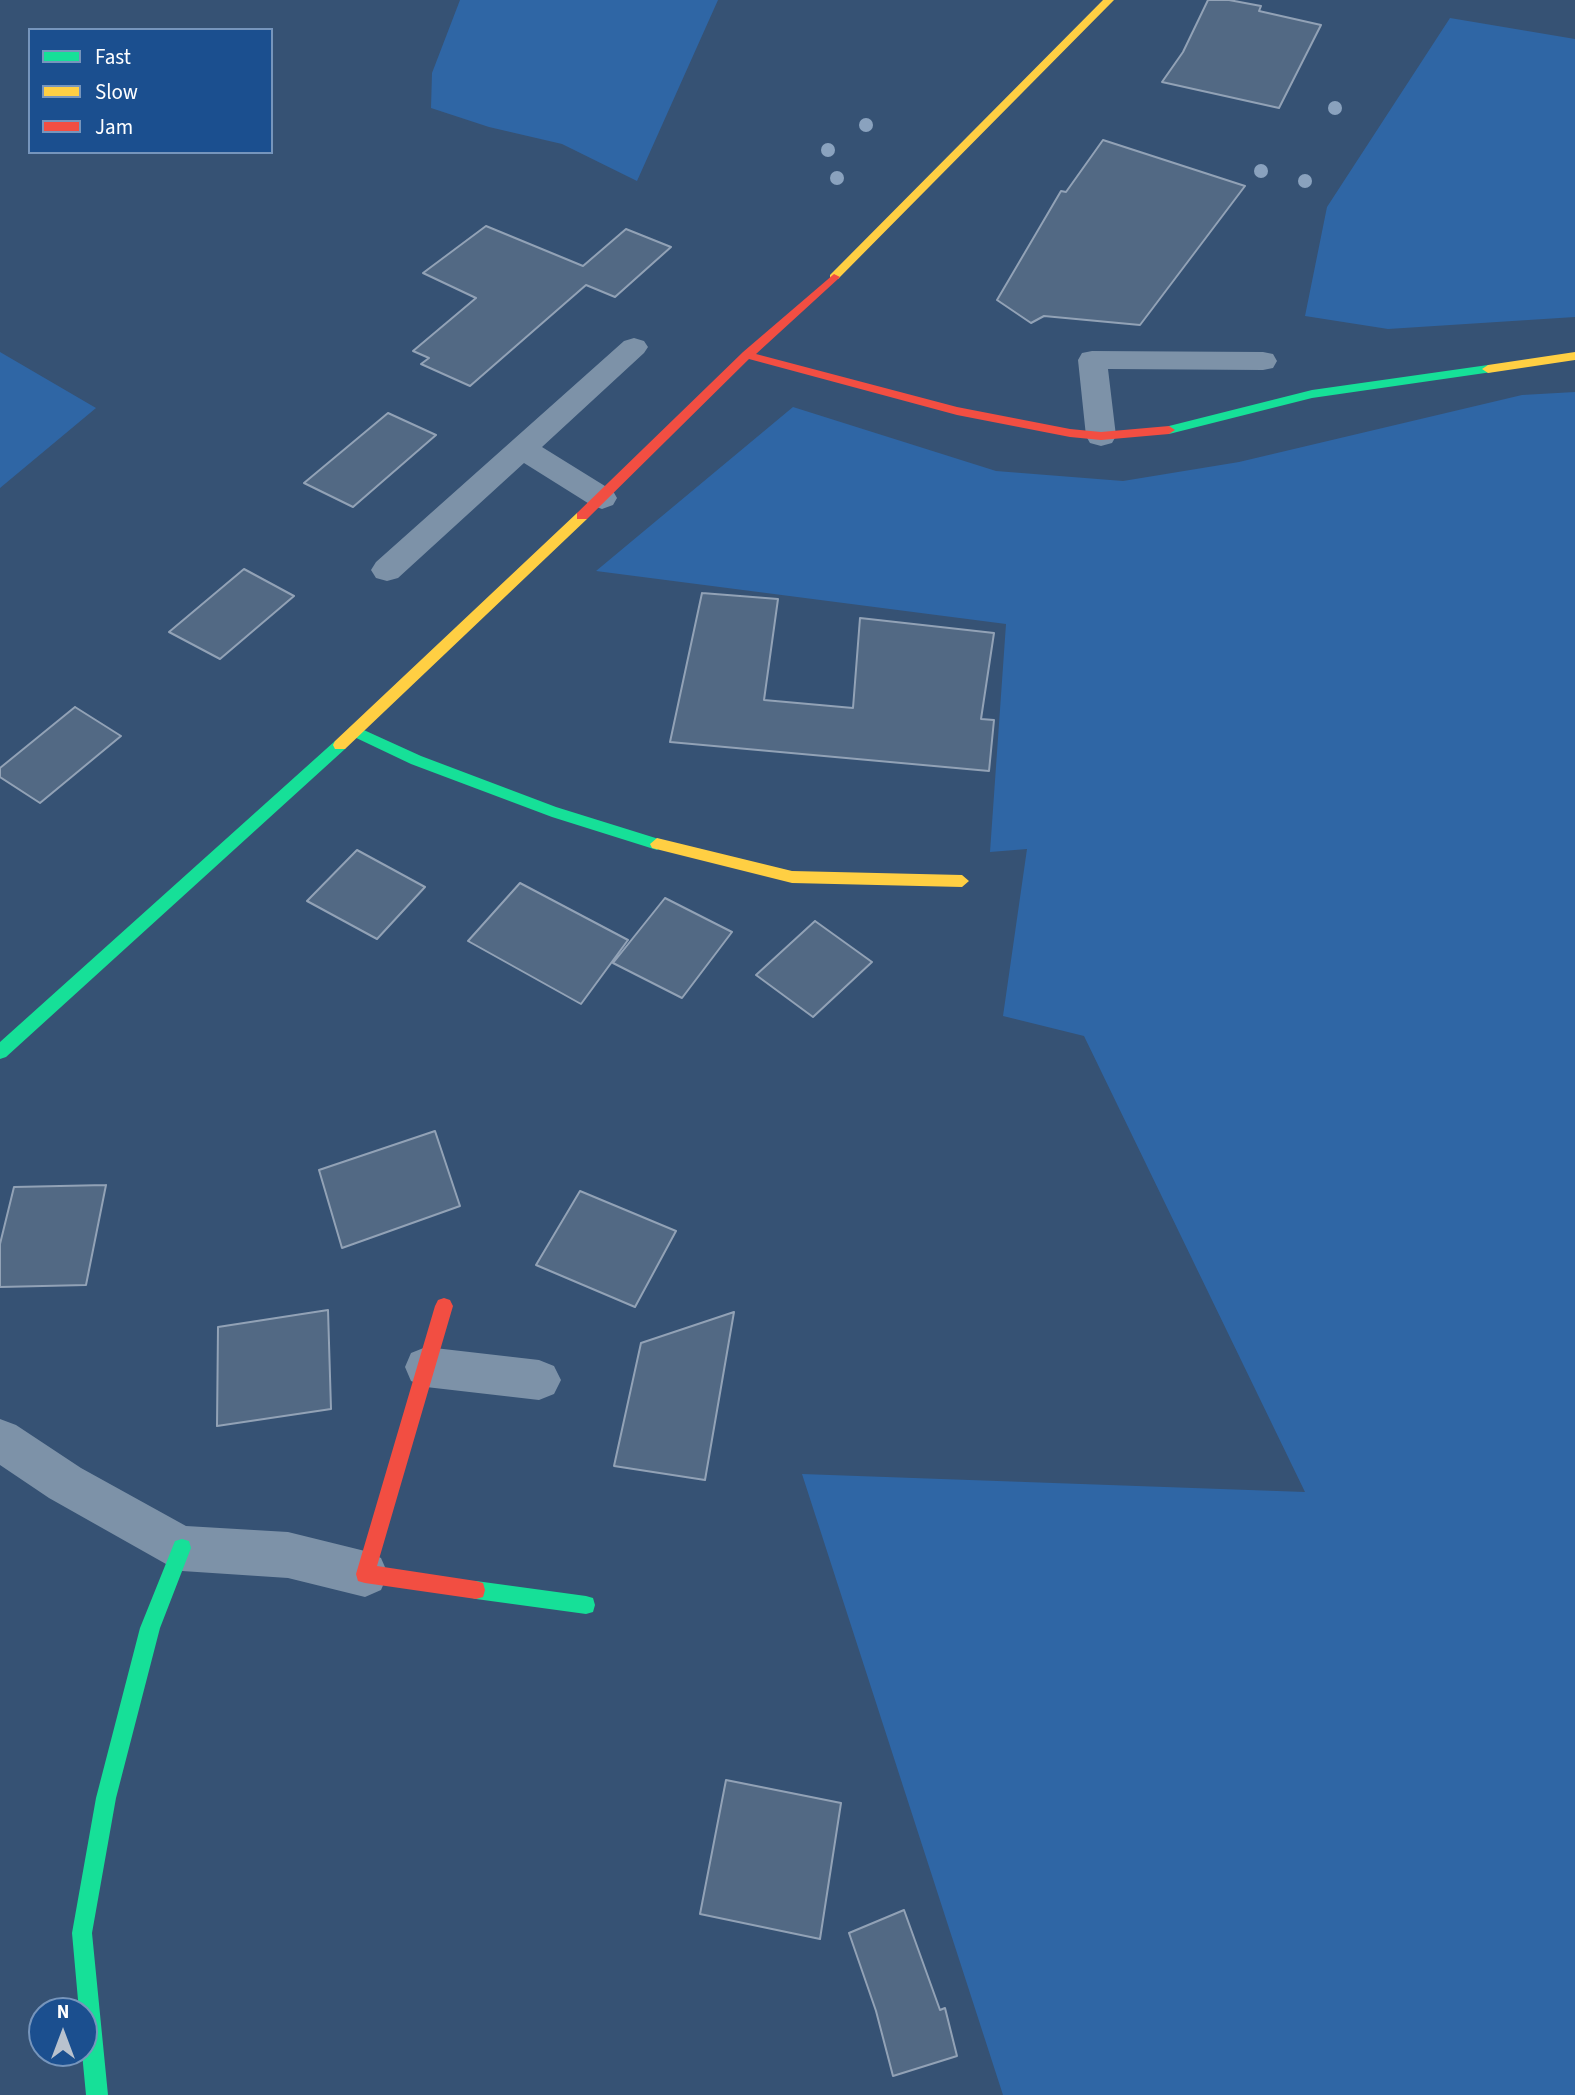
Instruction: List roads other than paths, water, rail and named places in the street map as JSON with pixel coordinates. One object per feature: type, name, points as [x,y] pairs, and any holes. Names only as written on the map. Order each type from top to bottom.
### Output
[{"type":"street","points":[[0,1052],[355,731],[602,498],[747,355],[839,272],[1109,0]]},
{"type":"street","points":[[387,569],[634,347]]},
{"type":"street","points":[[747,355],[957,411],[1070,433],[1101,436],[1155,433],[1312,394],[1575,356]]},
{"type":"street","points":[[1101,436],[1092,360],[1264,361]]},
{"type":"street","points":[[522,448],[602,498]]},
{"type":"street","points":[[355,731],[416,761],[539,806],[687,853],[792,877],[962,881]]},
{"type":"street","points":[[365,1574],[444,1306]]},
{"type":"street","points":[[426,1367],[539,1380]]},
{"type":"street","points":[[0,1440],[65,1483],[182,1548],[288,1555],[365,1574],[586,1605]]},
{"type":"street","points":[[97,2095],[82,1933],[106,1798],[150,1628],[182,1548]]}]
